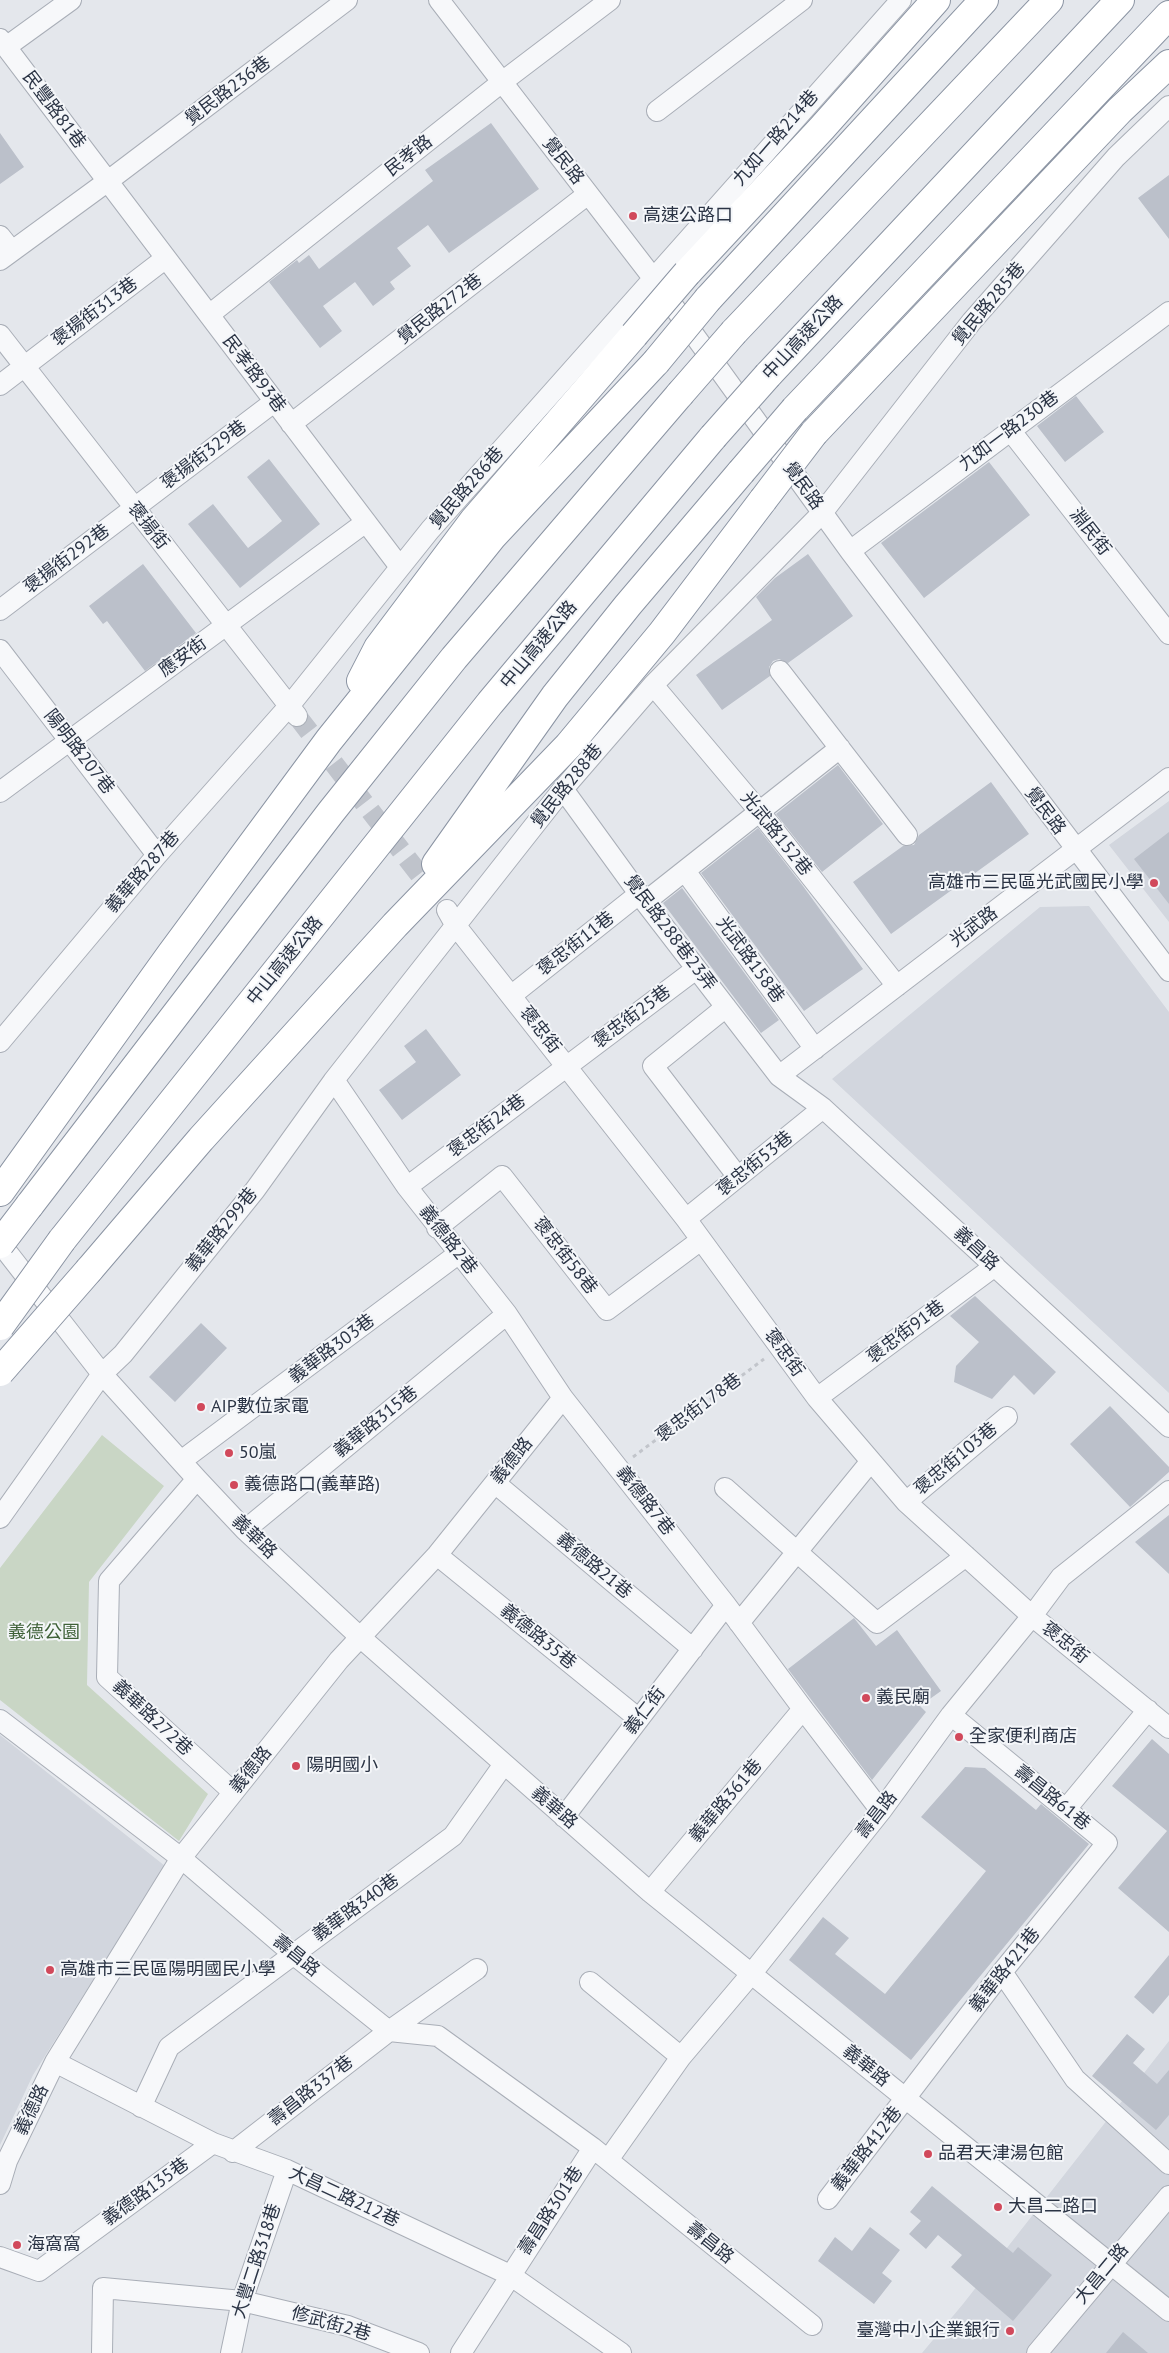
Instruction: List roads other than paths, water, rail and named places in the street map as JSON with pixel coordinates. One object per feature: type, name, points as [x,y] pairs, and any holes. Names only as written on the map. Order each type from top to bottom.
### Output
[{"type":"highway","points":[[329,740],[378,648],[474,520],[687,272],[815,135],[936,0]]},
{"type":"highway","points":[[0,1192],[171,954],[329,740],[492,537],[656,362],[708,300],[984,0]]},
{"type":"highway","points":[[0,1243],[330,812],[429,688],[734,332],[1049,0]]},
{"type":"highway","name":"中山高速公路","points":[[0,1326],[62,1240],[490,703],[713,436],[1120,0]]},
{"type":"highway","points":[[395,925],[555,696],[628,605],[795,408],[1169,15]]},
{"type":"highway","points":[[0,1372],[201,1139],[395,925],[568,746],[662,633],[814,433],[1120,110],[1169,64]]},
{"type":"street","points":[[3,43],[71,0]]},
{"type":"street","name":"覺民路236巷","points":[[4,249],[108,181],[347,0]]},
{"type":"street","name":"覺民路","points":[[439,0],[653,278],[850,551],[1075,850],[1169,971]]},
{"type":"street","name":"民孝路","points":[[209,315],[502,82],[610,0]]},
{"type":"street","points":[[657,110],[802,0]]},
{"type":"street","name":"九如一路214巷","points":[[653,278],[901,0]]},
{"type":"street","name":"民豐路81巷","points":[[3,43],[108,181]]},
{"type":"street","name":"覺民路285巷","points":[[822,513],[972,321],[1116,157],[1169,106]]},
{"type":"street","name":"民孝路93巷","points":[[108,181],[400,567]]},
{"type":"street","name":"覺民路272巷","points":[[291,424],[588,194]]},
{"type":"street","name":"褒揚街313巷","points":[[0,385],[166,258]]},
{"type":"street","name":"覺民路286巷","points":[[294,711],[400,567],[430,530],[653,278]]},
{"type":"street","name":"九如一路230巷","points":[[850,551],[1010,430],[1166,321]]},
{"type":"street","name":"褒揚街","points":[[0,335],[225,626],[294,711]]},
{"type":"street","name":"褒揚街329巷","points":[[134,508],[274,402]]},
{"type":"street","name":"淵民街","points":[[1010,430],[1169,634]]},
{"type":"street","name":"褒揚街292巷","points":[[0,610],[134,508]]},
{"type":"street","name":"覺民路288巷","points":[[334,1080],[452,918],[652,685],[822,513]]},
{"type":"street","name":"應安街","points":[[0,792],[366,522]]},
{"type":"street","name":"陽明路207巷","points":[[0,650],[157,854]]},
{"type":"street","points":[[780,671],[907,835]]},
{"type":"street","name":"光武路152巷","points":[[652,685],[759,810],[897,986]]},
{"type":"street","name":"義華路287巷","points":[[0,1042],[157,854],[294,711]]},
{"type":"street","name":"褒忠街11巷","points":[[512,995],[642,898],[686,871],[759,810],[840,748]]},
{"type":"street","name":"光武路","points":[[779,1076],[1169,778]]},
{"type":"street","name":"覺民路288巷23弄","points":[[563,789],[642,898],[779,1076]]},
{"type":"street","name":"光武路158巷","points":[[686,871],[815,1049]]},
{"type":"street","name":"褒忠街","points":[[452,918],[686,1219],[817,1398],[906,1502],[1032,1616],[1169,1728]]},
{"type":"street","name":"褒忠街25巷","points":[[567,1066],[696,969]]},
{"type":"street","points":[[726,1007],[654,1066],[738,1177]]},
{"type":"street","name":"褒忠街24巷","points":[[406,1186],[567,1066]]},
{"type":"street","name":"義昌路","points":[[779,1076],[823,1108],[1169,1428]]},
{"type":"street","name":"義德路2巷","points":[[334,1080],[437,1228],[507,1314],[563,1398]]},
{"type":"street","name":"義華路299巷","points":[[0,1518],[102,1374],[122,1354],[255,1190],[334,1080]]},
{"type":"street","name":"褒忠街53巷","points":[[686,1219],[823,1108]]},
{"type":"street","name":"褒忠街58巷","points":[[437,1228],[502,1176],[607,1310],[701,1240]]},
{"type":"street","name":"義華路","points":[[0,1243],[102,1374],[196,1479],[245,1530],[360,1637],[650,1892],[1169,2311]]},
{"type":"street","name":"義華路303巷","points":[[181,1461],[458,1254]]},
{"type":"street","name":"褒忠街91巷","points":[[817,1398],[995,1266]]},
{"type":"street","name":"義華路315巷","points":[[245,1530],[507,1314]]},
{"type":"street","name":"義德路7巷","points":[[563,1398],[726,1606]]},
{"type":"street","name":"義德路","points":[[0,2184],[7,2162],[55,2062],[182,1858],[233,1792],[360,1637],[437,1556],[563,1398]]},
{"type":"street","name":"褒忠街103巷","points":[[906,1502],[1007,1417]]},
{"type":"street","points":[[739,1623],[871,1461]]},
{"type":"street","name":"義華路272巷","points":[[196,1479],[109,1581],[107,1677],[233,1792]]},
{"type":"street","name":"義德路21巷","points":[[495,1483],[693,1649]]},
{"type":"street","points":[[725,1488],[876,1623],[966,1556]]},
{"type":"street","name":"壽昌路","points":[[600,2154],[752,1973],[881,1811],[951,1715],[1032,1616],[1061,1576],[1169,1491]]},
{"type":"street","name":"義德路35巷","points":[[437,1556],[639,1719]]},
{"type":"street","points":[[726,1606],[881,1811]]},
{"type":"street","name":"義仁街","points":[[564,1817],[726,1606]]},
{"type":"street","name":"義華路361巷","points":[[650,1892],[803,1710]]},
{"type":"street","points":[[1066,1809],[1148,1710]]},
{"type":"street","name":"壽昌路61巷","points":[[951,1715],[1107,1842]]},
{"type":"street","name":"壽昌路","points":[[0,1720],[182,1858],[293,1954],[389,2030],[438,2036],[600,2154],[812,2325]]},
{"type":"street","name":"義華路340巷","points":[[141,2107],[169,2047],[453,1836],[504,1764]]},
{"type":"street","name":"義華路421巷","points":[[906,2099],[1002,1972],[1107,1842]]},
{"type":"street","name":"壽昌路337巷","points":[[233,2152],[389,2030],[478,1969]]},
{"type":"street","points":[[1002,1972],[1075,2079],[1169,2164]]},
{"type":"street","points":[[590,1982],[681,2057]]},
{"type":"street","name":"大昌二路212巷","points":[[55,2062],[213,2143],[233,2152],[287,2170],[510,2275],[621,2353]]},
{"type":"street","name":"義華路412巷","points":[[828,2199],[906,2099]]},
{"type":"street","name":"義德路135巷","points":[[0,2257],[40,2270],[213,2143]]},
{"type":"street","name":"壽昌路301巷","points":[[461,2353],[510,2275],[600,2154]]},
{"type":"street","name":"大豐二路318巷","points":[[231,2353],[242,2301],[287,2170]]},
{"type":"street","name":"大昌二路","points":[[1037,2353],[1169,2196]]},
{"type":"street","name":"修武街2巷","points":[[102,2353],[103,2288],[242,2301],[348,2326],[419,2353]]},
{"type":"tunnel","points":[[297,716],[447,910]]},
{"type":"place","name":"高速公路口","points":[[633,216]]},
{"type":"place","name":"高雄市三民區光武國民小學","points":[[1154,883]]},
{"type":"place","name":"AIP數位家電","points":[[201,1407]]},
{"type":"place","name":"50嵐","points":[[229,1453]]},
{"type":"place","name":"義德路口(義華路)","points":[[234,1485]]},
{"type":"place","name":"義民廟","points":[[866,1698]]},
{"type":"place","name":"全家便利商店","points":[[959,1737]]},
{"type":"place","name":"陽明國小","points":[[296,1766]]},
{"type":"place","name":"高雄市三民區陽明國民小學","points":[[50,1970]]},
{"type":"place","name":"品君天津湯包館","points":[[928,2154]]},
{"type":"place","name":"大昌二路口","points":[[998,2207]]},
{"type":"place","name":"海窩窩","points":[[17,2245]]},
{"type":"place","name":"臺灣中小企業銀行","points":[[1010,2331]]},
{"type":"park label","name":"義德公園","points":[[44,1633]]}]
